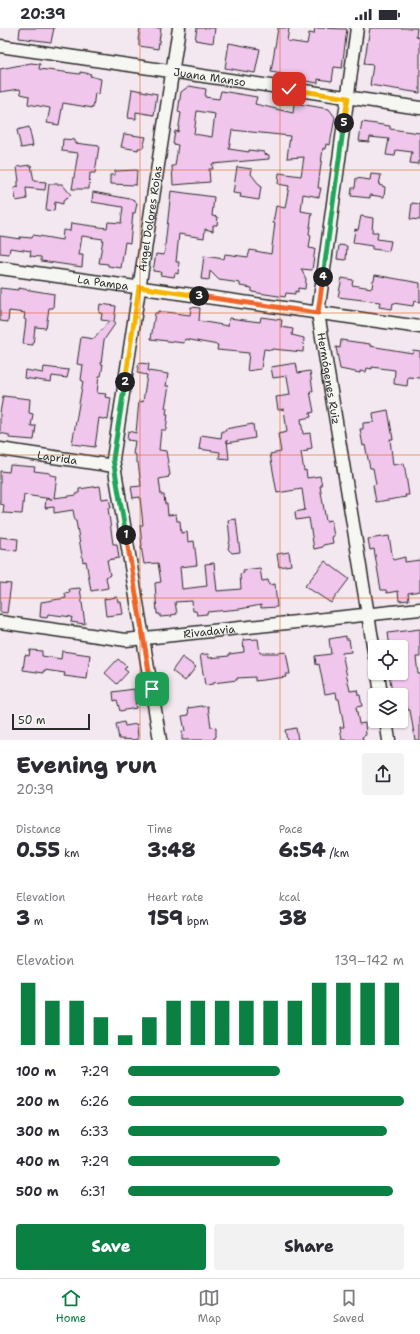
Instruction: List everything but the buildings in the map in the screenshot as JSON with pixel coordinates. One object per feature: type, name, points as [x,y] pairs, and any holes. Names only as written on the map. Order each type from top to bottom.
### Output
[{"type":"street","name":"Ángel Dolores Rojas","points":[[160,740],[113,459],[179,28]]},
{"type":"street","name":"Hermógenes Ruiz","points":[[357,28],[318,313],[372,640]]},
{"type":"street","name":"Juana Manso","points":[[0,46],[420,108]]},
{"type":"street","name":"La Pampa","points":[[0,268],[420,327]]},
{"type":"street","name":"Laprida","points":[[0,449],[114,466]]},
{"type":"street","name":"Rivadavia","points":[[0,622],[126,640],[420,610]]},
{"type":"street","points":[[387,728],[389,740]]},
{"type":"route","points":[[152,689],[113,459],[139,287],[318,313],[348,98],[289,89]]}]
